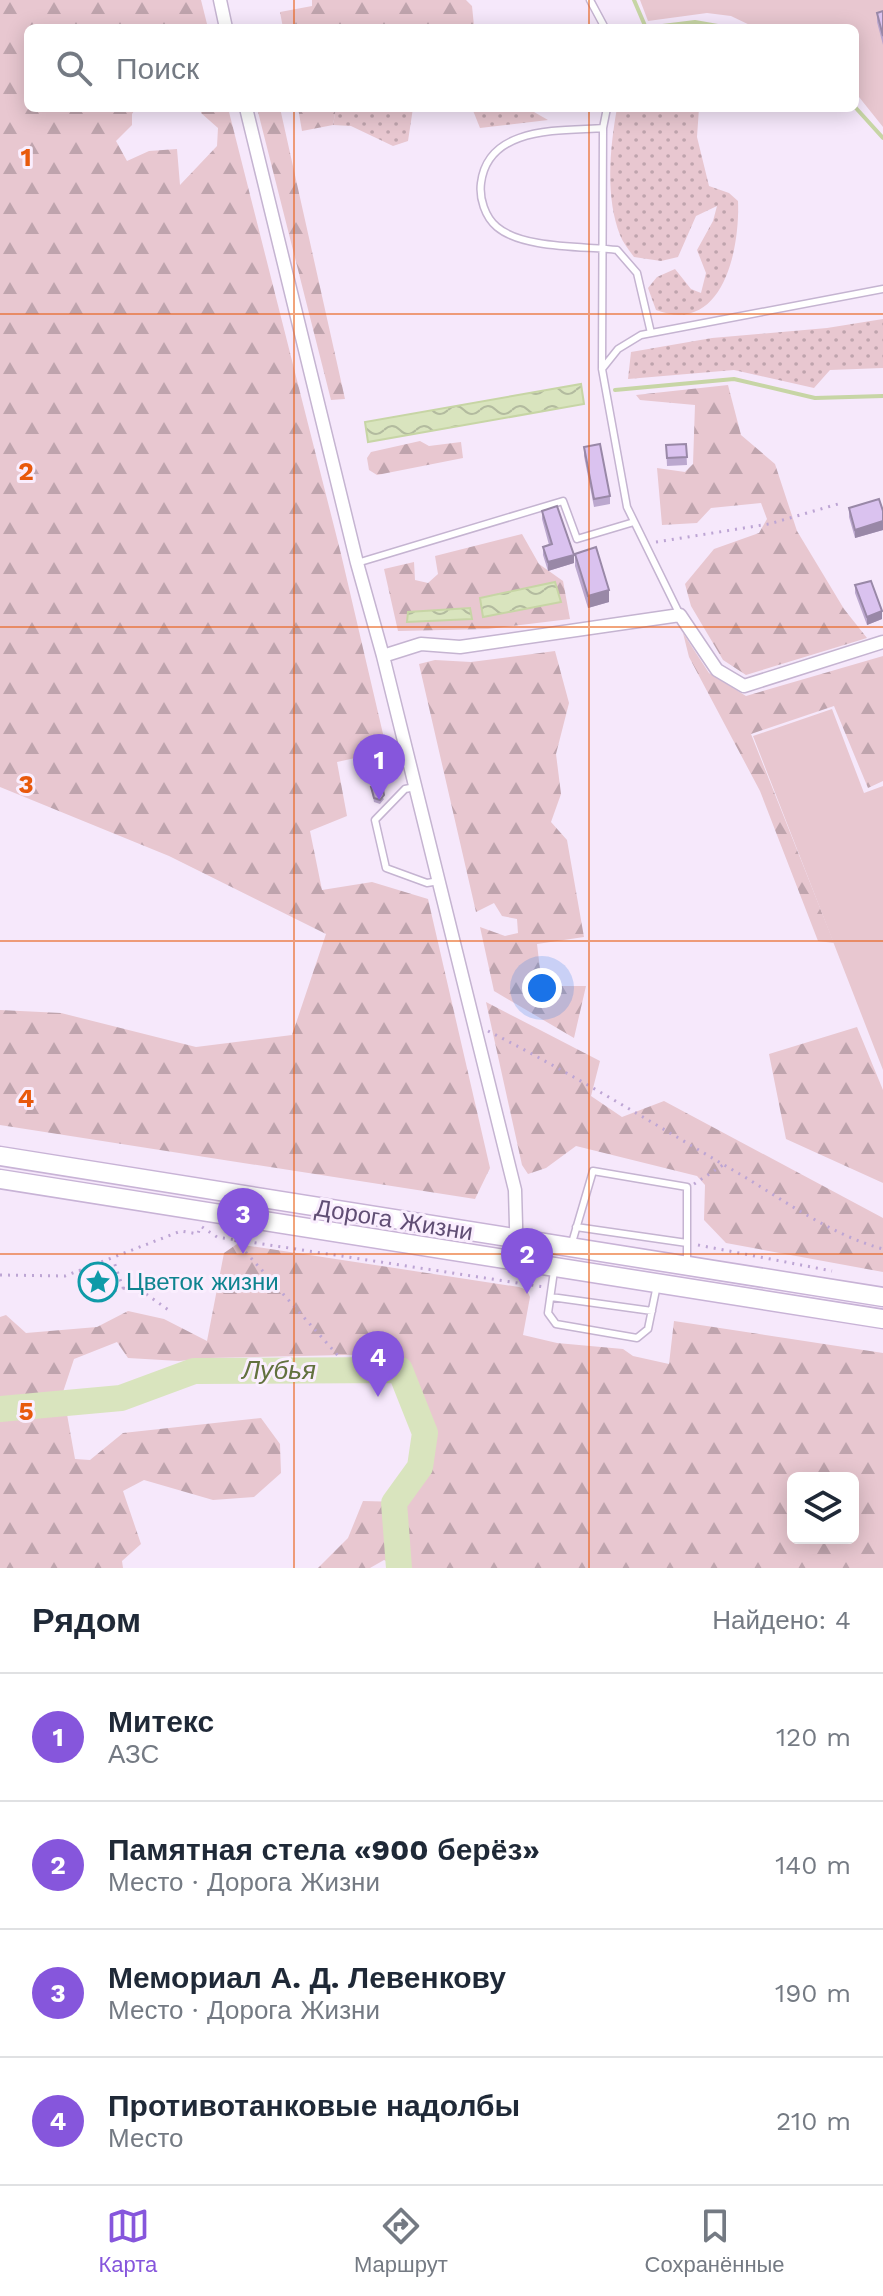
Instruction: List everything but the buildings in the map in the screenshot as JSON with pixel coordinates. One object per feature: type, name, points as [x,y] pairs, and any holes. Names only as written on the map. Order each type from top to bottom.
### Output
[{"type":"main road","name":"Дорога Жизни","points":[[0,1156],[883,1297]]},
{"type":"main road","name":"Дорога Жизни","points":[[0,1179],[883,1319]]},
{"type":"street","points":[[220,0],[225,24]]},
{"type":"street","points":[[247,112],[515,1190],[517,1261]]},
{"type":"street","points":[[383,656],[421,644],[460,647],[680,615],[717,670],[744,686],[883,642]]},
{"type":"lane","points":[[590,0],[603,24]]},
{"type":"lane","points":[[606,112],[603,128],[601,248],[602,369],[627,507],[680,615]]},
{"type":"lane","points":[[603,128],[534,133],[503,144],[483,168],[479,198],[496,227],[525,241],[617,250],[637,273],[651,333]]},
{"type":"lane","points":[[602,369],[618,349],[641,335],[883,289]]},
{"type":"lane","points":[[357,563],[563,501],[577,539],[634,522]]},
{"type":"lane","points":[[415,787],[405,789],[375,820],[386,868],[427,883],[439,881]]},
{"type":"lane","points":[[570,1248],[593,1171],[687,1187],[687,1266]]},
{"type":"lane","points":[[576,1227],[687,1243]]},
{"type":"lane","points":[[555,1268],[548,1313],[556,1324],[637,1338],[648,1329],[657,1284]]},
{"type":"lane","points":[[551,1297],[652,1311]]},
{"type":"path","points":[[645,544],[769,524],[838,504]]},
{"type":"path","points":[[476,1026],[522,1048],[832,1229],[865,1245],[883,1249]]},
{"type":"path","points":[[687,1187],[723,1165]]},
{"type":"path","points":[[0,1275],[65,1276],[181,1231],[198,1234],[200,1226],[217,1237],[552,1288]]},
{"type":"path","points":[[235,1240],[341,1359]]},
{"type":"path","points":[[687,1243],[836,1272]]},
{"type":"path","points":[[112,1258],[123,1288]]},
{"type":"path","points":[[80,1270],[91,1299],[123,1288],[146,1294],[170,1311]]},
{"type":"green space","points":[[0,0],[201,0],[207,24],[24,24],[24,112],[133,112],[132,125],[116,141],[127,161],[149,151],[177,149],[180,185],[217,146],[218,128],[201,112],[229,112],[341,554],[387,751],[337,762],[347,816],[310,831],[322,890],[372,882],[428,899],[490,1168],[475,1199],[0,1125],[0,1010],[61,1013],[196,1047],[292,1035],[326,934],[169,856],[0,787]]},
{"type":"green space","points":[[312,0],[466,0],[472,6],[474,24],[282,24],[280,12],[312,6]]},
{"type":"green space","points":[[640,0],[883,0],[883,127],[859,97],[859,24],[748,24],[731,16],[707,13],[648,21]]},
{"type":"green space","points":[[258,112],[281,112],[345,399],[331,400]]},
{"type":"green space","points":[[299,112],[335,112],[333,125],[302,131]]},
{"type":"green space","points":[[335,112],[412,112],[408,141],[393,146],[351,126],[333,125]]},
{"type":"green space","points":[[474,112],[534,112],[548,120],[480,128]]},
{"type":"green space","points":[[616,112],[699,112],[697,137],[709,186],[729,193],[738,201],[738,221],[731,263],[723,283],[712,300],[697,311],[679,315],[656,310],[648,288],[657,277],[675,269],[691,289],[701,293],[706,273],[697,250],[713,221],[717,206],[696,216],[678,257],[661,261],[634,257],[620,235],[612,205],[612,139]]},
{"type":"green space","points":[[883,319],[883,368],[830,370],[814,388],[734,370],[628,379],[631,352],[712,338],[827,328]]},
{"type":"green space","points":[[728,385],[741,435],[775,464],[797,531],[844,609],[867,638],[746,675],[723,660],[691,606],[685,584],[714,549],[759,533],[767,519],[761,503],[711,508],[697,523],[662,525],[657,468],[685,472],[693,464],[695,405],[640,400],[636,395]]},
{"type":"green space","points":[[420,441],[429,446],[461,442],[463,458],[377,475],[369,470],[367,458],[371,452]]},
{"type":"green space","points":[[522,534],[539,564],[563,581],[570,619],[488,629],[398,631],[384,569],[414,562],[415,580],[428,583],[438,574],[435,556]]},
{"type":"green space","points":[[683,633],[709,673],[746,696],[883,656],[883,781],[868,788],[834,706],[751,734],[834,943],[818,941],[760,791],[689,657]]},
{"type":"green space","points":[[555,651],[569,703],[556,754],[561,794],[551,822],[567,840],[584,937],[537,944],[542,986],[586,986],[574,1038],[494,991],[480,927],[505,936],[518,933],[517,919],[502,916],[494,903],[476,912],[419,664],[435,660],[471,662]]},
{"type":"green space","points":[[832,709],[864,793],[883,786],[883,1070],[753,736]]},
{"type":"green space","points":[[486,1002],[600,1061],[591,1096],[622,1117],[664,1101],[883,1218],[883,1272],[726,1243],[704,1220],[705,1185],[697,1176],[576,1146],[546,1168],[528,1174],[522,1165]]},
{"type":"green space","points":[[857,1027],[883,1090],[883,1183],[786,1139],[769,1054]]},
{"type":"green space","points":[[237,1244],[519,1287],[527,1290],[530,1297],[523,1335],[557,1343],[623,1349],[633,1356],[669,1364],[674,1321],[883,1353],[883,1568],[401,1568],[384,1560],[370,1568],[318,1568],[348,1538],[363,1501],[402,1502],[427,1473],[432,1433],[410,1373],[390,1354],[179,1361],[128,1358],[117,1342],[74,1359],[63,1392],[75,1459],[90,1460],[123,1433],[261,1418],[280,1444],[281,1473],[254,1497],[213,1500],[144,1480],[123,1491],[141,1544],[122,1561],[123,1568],[0,1568],[0,1317],[6,1315],[26,1333],[97,1327],[128,1311],[164,1319],[207,1341],[224,1253]]},
{"type":"water","points":[[581,384],[584,404],[368,442],[365,422]]},
{"type":"water","points":[[555,582],[561,602],[483,617],[480,598]]},
{"type":"water","points":[[470,608],[472,619],[407,622],[408,612]]},
{"type":"waterway","points":[[634,0],[644,24]]},
{"type":"waterway","points":[[679,24],[706,24]]},
{"type":"waterway","points":[[859,111],[883,138]]},
{"type":"waterway","points":[[615,390],[734,379],[815,398],[883,396]]},
{"type":"waterway","name":"Лубья","points":[[0,1409],[121,1398],[194,1371],[400,1370],[425,1433],[420,1467],[394,1503],[399,1568]]},
{"type":"place","name":"Митекс","points":[[379,800]]},
{"type":"place","name":"Мемориал А. Д. Левенкову","points":[[243,1254]]},
{"type":"place","name":"Цветок жизни","points":[[98,1282]]},
{"type":"place","name":"Памятная стела «900 берёз»","points":[[527,1294]]},
{"type":"place","name":"Противотанковые надолбы","points":[[378,1397]]}]
